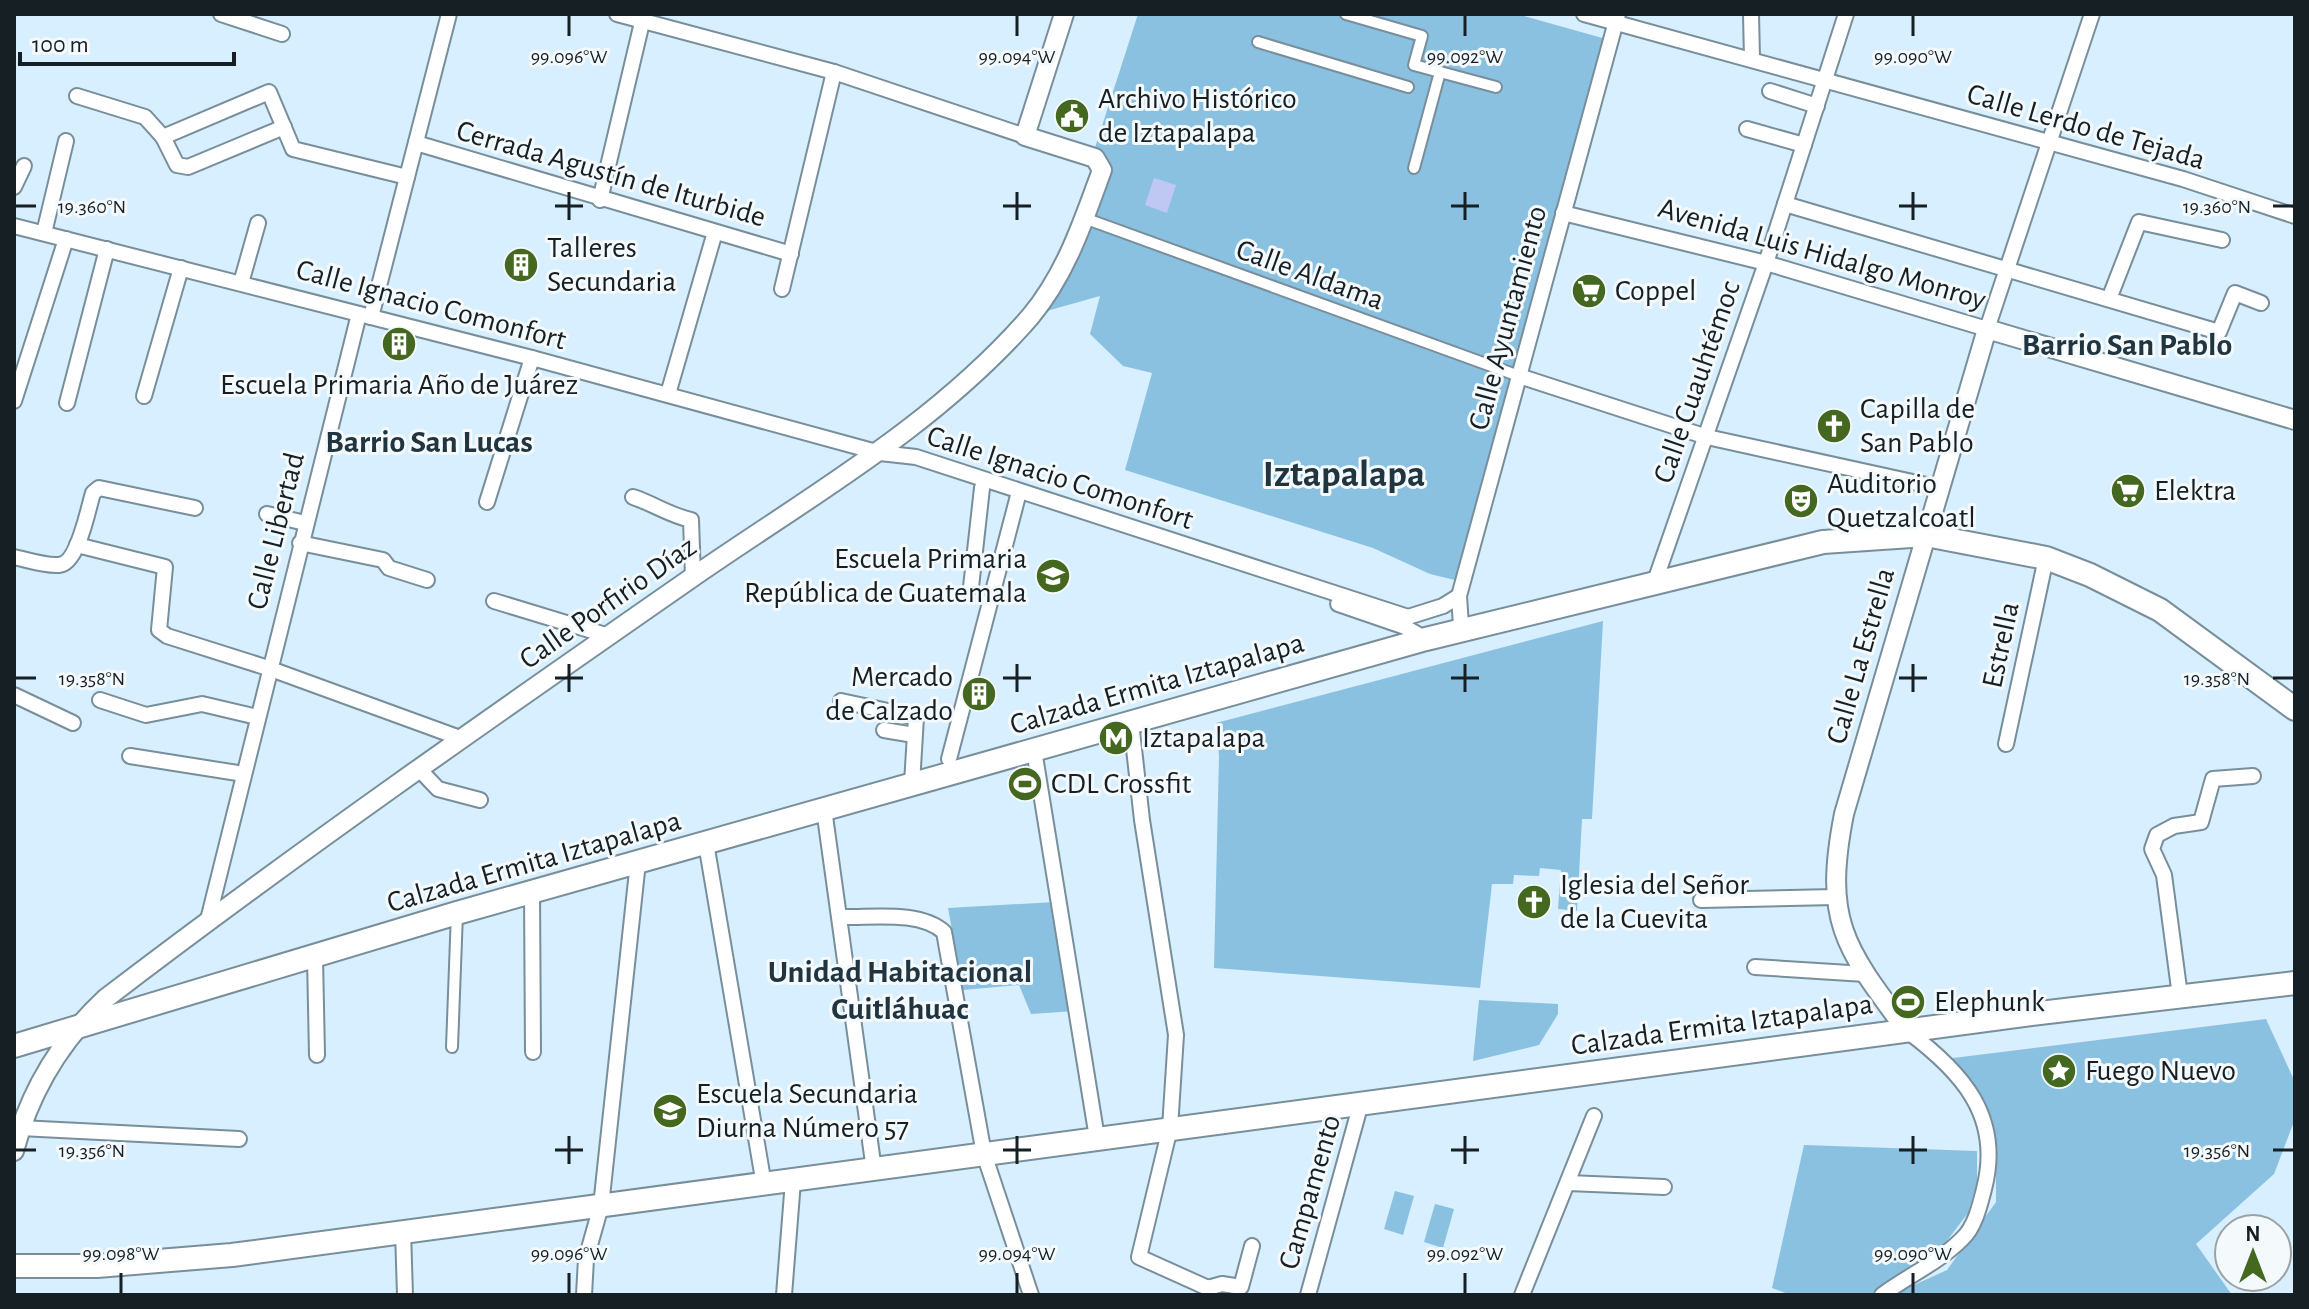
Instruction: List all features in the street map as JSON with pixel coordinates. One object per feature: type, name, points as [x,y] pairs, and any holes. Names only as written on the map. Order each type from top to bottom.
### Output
[{"type":"main road","name":"Calzada Ermita Iztapalapa","points":[[14,1046],[457,913],[1426,639],[1823,542],[1926,535],[2046,558],[2090,575],[2160,610],[2295,709]]},
{"type":"main road","name":"Calzada Ermita Iztapalapa","points":[[14,1266],[97,1266],[232,1255],[1170,1128],[2295,983]]},
{"type":"street","points":[[221,14],[282,34]]},
{"type":"street","name":"Calle Libertad","points":[[207,924],[305,523],[407,177],[449,14]]},
{"type":"street","points":[[617,14],[643,18],[834,72],[1025,136],[1064,14]]},
{"type":"street","points":[[1258,42],[1407,89],[1422,36],[1346,14]]},
{"type":"street","name":"Calle Lerdo de Tejada","points":[[1584,14],[1617,18],[2183,179],[2295,216]]},
{"type":"street","points":[[1751,14],[1752,58]]},
{"type":"street","name":"Calle Cuauhtémoc","points":[[1654,584],[1766,263],[1846,14]]},
{"type":"street","name":"Calle La Estrella","points":[[1907,1031],[1865,974],[1838,920],[1836,855],[1844,814],[1987,329],[2092,14]]},
{"type":"street","points":[[600,200],[643,18]]},
{"type":"street","name":"Calle Ayuntamiento","points":[[1459,596],[1617,18]]},
{"type":"street","points":[[1414,65],[1496,87]]},
{"type":"street","points":[[782,289],[834,72]]},
{"type":"street","points":[[1414,168],[1440,72]]},
{"type":"street","points":[[1770,91],[1817,106]]},
{"type":"street","points":[[163,137],[269,92],[293,149],[407,177]]},
{"type":"street","points":[[77,96],[145,117],[163,137],[177,165],[188,167],[284,127]]},
{"type":"street","points":[[1747,129],[1804,145]]},
{"type":"street","name":"Calle Porfirio Díaz","points":[[14,1151],[38,1081],[77,1025],[105,999],[460,738],[880,453],[960,388],[1031,316],[1053,286],[1102,170],[1095,158],[1025,136]]},
{"type":"street","points":[[44,233],[66,141]]},
{"type":"street","name":"Cerrada Agustín de Iturbide","points":[[416,143],[600,200],[791,254]]},
{"type":"street","points":[[14,187],[24,166]]},
{"type":"street","points":[[1785,204],[2219,332],[2235,293],[2261,303]]},
{"type":"street","name":"Avenida Luis Hidalgo Monroy","points":[[1563,213],[1766,263],[2295,420]]},
{"type":"street","name":"Calle Aldama","points":[[1084,218],[1519,376]]},
{"type":"street","points":[[2109,299],[2139,222],[2222,240]]},
{"type":"street","points":[[241,283],[258,223]]},
{"type":"street","name":"Calle Ignacio Comonfort","points":[[14,226],[532,358],[880,453],[916,457],[1017,496],[1405,627],[1426,639]]},
{"type":"street","points":[[668,394],[715,232]]},
{"type":"street","points":[[14,401],[66,239]]},
{"type":"street","points":[[67,403],[107,249]]},
{"type":"street","points":[[144,396],[181,268]]},
{"type":"street","points":[[487,502],[532,358]]},
{"type":"street","points":[[1519,376],[1707,437],[1940,488]]},
{"type":"street","name":"Calle Ignacio Comonfort","points":[[901,456],[906,463],[982,488],[1017,496],[1408,617],[1443,606],[1459,596]]},
{"type":"street","points":[[14,557],[60,565],[69,562],[93,493],[99,488],[195,508]]},
{"type":"street","points":[[971,587],[982,488]]},
{"type":"street","points":[[949,759],[1017,496]]},
{"type":"street","points":[[633,497],[655,504],[664,514],[691,520],[693,577]]},
{"type":"street","points":[[267,514],[305,523]]},
{"type":"street","points":[[300,543],[383,560],[389,568],[427,580]]},
{"type":"street","points":[[77,545],[165,567],[159,630],[167,636],[268,668],[460,738]]},
{"type":"street","name":"Estrella","points":[[2006,744],[2046,558]]},
{"type":"street","points":[[1459,596],[1458,618],[1461,626],[1470,630]]},
{"type":"street","points":[[494,601],[609,636]]},
{"type":"street","points":[[14,695],[73,723]]},
{"type":"street","points":[[100,700],[146,715],[202,704],[257,717]]},
{"type":"street","points":[[841,701],[916,717],[912,784]]},
{"type":"street","points":[[1131,722],[1142,820],[1176,1035],[1170,1128],[1139,1257],[1207,1292],[1222,1284],[1241,1287],[1252,1246]]},
{"type":"street","points":[[884,730],[914,735]]},
{"type":"street","points":[[1034,750],[1097,1138]]},
{"type":"street","points":[[130,756],[244,774]]},
{"type":"street","points":[[418,768],[438,789],[480,800]]},
{"type":"street","points":[[2180,996],[2164,875],[2152,849],[2157,835],[2174,826],[2201,822],[2213,779],[2253,776]]},
{"type":"street","points":[[824,809],[874,1170]]},
{"type":"street","points":[[706,843],[764,1185]]},
{"type":"street","points":[[584,1295],[586,1259],[601,1206],[638,862]]},
{"type":"street","points":[[532,892],[533,1052]]},
{"type":"street","points":[[1701,900],[1835,897]]},
{"type":"street","points":[[452,1047],[457,913]]},
{"type":"street","points":[[840,917],[906,918],[937,925],[944,932],[984,1154],[1031,1295]]},
{"type":"street","points":[[315,958],[317,1055]]},
{"type":"street","points":[[1755,967],[1865,974]]},
{"type":"street","points":[[1882,1295],[1935,1264],[1966,1236],[1980,1207],[1989,1172],[1990,1144],[1977,1103],[1946,1060],[1907,1031]]},
{"type":"street","name":"Campamento","points":[[1308,1295],[1361,1103]]},
{"type":"street","points":[[1522,1295],[1594,1116]]},
{"type":"street","points":[[20,1128],[239,1139]]},
{"type":"street","points":[[784,1295],[793,1181]]},
{"type":"street","points":[[1568,1183],[1664,1187]]},
{"type":"street","points":[[403,1231],[405,1295]]},
{"type":"shaded area","points":[[1138,14],[1517,14],[1606,39],[1459,581],[1430,574],[1373,548],[1125,470],[1152,373],[1123,366],[1090,334],[1100,296],[1036,314],[1108,167],[1093,154]]},
{"type":"shaded area","points":[[1154,178],[1176,185],[1167,213],[1145,205]]},
{"type":"shaded area","points":[[1603,621],[1592,819],[1582,819],[1577,911],[1558,909],[1561,870],[1540,868],[1539,876],[1514,875],[1513,884],[1492,884],[1480,988],[1214,968],[1219,756],[1216,723]]},
{"type":"shaded area","points":[[1055,902],[1075,1011],[1031,1014],[1019,985],[963,990],[948,908]]},
{"type":"shaded area","points":[[1479,1000],[1558,1004],[1558,1014],[1539,1045],[1473,1061]]},
{"type":"shaded area","points":[[2266,1019],[2295,1082],[2295,1119],[2274,1174],[2231,1213],[2213,1213],[2213,1229],[2196,1244],[2213,1268],[2213,1293],[2232,1295],[1892,1295],[1947,1270],[1996,1202],[1996,1141],[1945,1059]]},
{"type":"shaded area","points":[[1804,1145],[1977,1151],[1977,1182],[1968,1213],[1940,1250],[1873,1295],[1791,1295],[1772,1288]]},
{"type":"shaded area","points":[[1395,1191],[1414,1196],[1403,1235],[1384,1229]]},
{"type":"shaded area","points":[[1435,1204],[1454,1209],[1443,1248],[1424,1242]]},
{"type":"place","name":"Archivo Histórico de Iztapalapa","points":[[1072,116]]},
{"type":"place","name":"Talleres Secundaria","points":[[521,265]]},
{"type":"place","name":"Coppel","points":[[1589,291]]},
{"type":"place","name":"Escuela Primaria Año de Juárez","points":[[399,344]]},
{"type":"place","name":"Capilla de San Pablo","points":[[1834,426]]},
{"type":"place","name":"Elektra","points":[[2128,491]]},
{"type":"place","name":"Auditorio Quetzalcoatl","points":[[1801,501]]},
{"type":"place","name":"Escuela Primaria República de Guatemala","points":[[1053,576]]},
{"type":"place","name":"Mercado de Calzado","points":[[979,694]]},
{"type":"place","name":"Iztapalapa","points":[[1116,738]]},
{"type":"place","name":"CDL Crossfit","points":[[1025,784]]},
{"type":"place","name":"Iglesia del Señor de la Cuevita","points":[[1534,902]]},
{"type":"place","name":"Elephunk","points":[[1908,1002]]},
{"type":"place","name":"Fuego Nuevo","points":[[2059,1071]]},
{"type":"place","name":"Escuela Secundaria Diurna Número 57","points":[[670,1111]]},
{"type":"district","name":"Barrio San Pablo","points":[[2127,345]]},
{"type":"district","name":"Barrio San Lucas","points":[[429,442]]},
{"type":"district","name":"Iztapalapa","points":[[1344,475]]},
{"type":"district","name":"Unidad Habitacional Cuitláhuac","points":[[900,990]]}]
